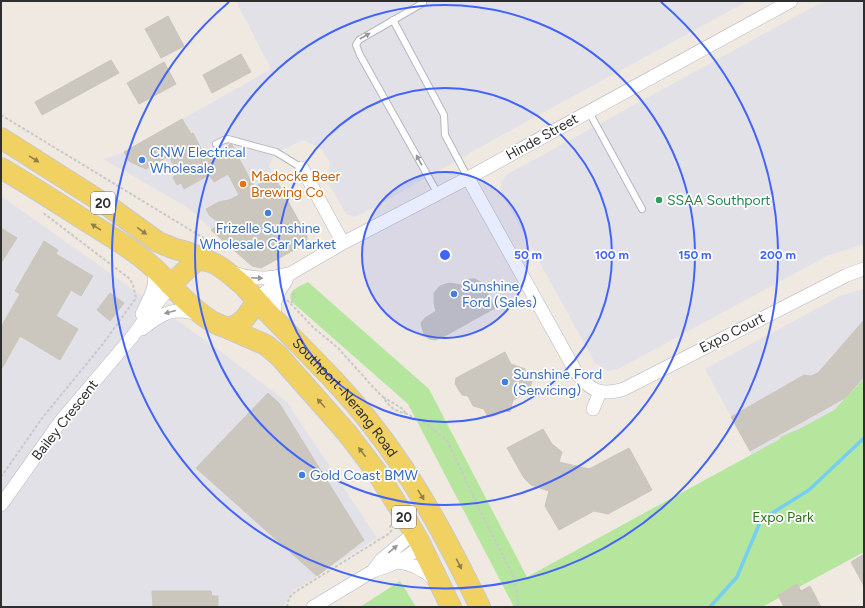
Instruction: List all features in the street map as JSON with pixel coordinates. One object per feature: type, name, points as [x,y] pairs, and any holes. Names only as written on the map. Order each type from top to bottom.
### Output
[{"type":"main road","name":"20","points":[[1,138],[112,208],[158,242],[175,249],[218,260],[257,300]]},
{"type":"main road","name":"20","points":[[1,168],[126,246],[151,265],[189,304],[214,322]]},
{"type":"main road","points":[[170,285],[196,261],[218,260]]},
{"type":"main road","points":[[214,322],[227,327],[233,327],[242,322],[257,300]]},
{"type":"main road","name":"Southport-Nerang Road","points":[[257,300],[336,382],[372,424],[412,480],[441,529],[480,607]]},
{"type":"main road","name":"Southport-Nerang Road","points":[[214,322],[266,345],[279,356],[335,418],[394,498],[419,541],[451,607]]},
{"type":"main road","points":[[419,541],[441,529]]},
{"type":"street","name":"Hinde Street","points":[[257,300],[293,272],[344,243],[468,178],[791,1]]},
{"type":"street","points":[[302,168],[344,243]]},
{"type":"street","points":[[468,178],[576,372],[582,381],[600,392],[593,409]]},
{"type":"street","name":"Hinde Street","points":[[218,260],[242,276],[255,279],[271,278],[293,272]]},
{"type":"street","points":[[132,337],[154,286],[154,274],[151,265]]},
{"type":"street","name":"Expo Court","points":[[600,392],[615,392],[624,389],[840,278],[864,269]]},
{"type":"street","name":"Hinde Street","points":[[275,320],[273,308],[274,301],[284,291],[293,272]]},
{"type":"street","name":"Bailey Crescent","points":[[1,505],[60,422],[132,337],[170,285]]},
{"type":"street","name":"Bailey Crescent","points":[[132,337],[160,315],[175,310],[186,311],[214,322]]},
{"type":"street","points":[[313,607],[373,571],[397,562],[416,550],[419,541],[408,538],[381,560],[373,571]]},
{"type":"street","points":[[397,562],[408,564],[422,570],[442,588]]},
{"type":"lane","points":[[423,3],[358,40],[356,45],[360,55],[438,194]]},
{"type":"lane","points":[[393,20],[444,116],[445,135],[468,178]]},
{"type":"lane","points":[[588,112],[642,209]]},
{"type":"lane","points":[[216,144],[228,139],[276,152],[302,168]]},
{"type":"path","points":[[1,115],[218,260]]},
{"type":"path","points":[[1,477],[43,417],[102,345],[136,298],[133,285],[130,280],[38,210]]},
{"type":"path","points":[[291,304],[295,295],[291,292],[284,291],[284,297],[314,328],[339,349],[373,388],[402,409],[405,413]]},
{"type":"path","points":[[384,397],[388,404],[396,411],[405,413],[428,425],[448,442],[482,515],[513,574],[518,600],[517,607]]},
{"type":"path","points":[[287,607],[289,598],[295,592],[390,533],[390,522]]},
{"type":"shaded area","points":[[236,1],[748,1],[355,217],[346,214],[328,182],[330,162],[321,149],[304,140],[284,149],[273,157],[269,167],[307,236],[307,243],[261,268],[252,266],[187,207],[103,159],[124,152],[271,69]]},
{"type":"shaded area","points":[[824,1],[864,1],[864,244],[827,256],[618,369],[608,371],[595,363],[501,192],[501,183],[506,175]]},
{"type":"shaded area","points":[[1,196],[216,348],[287,402],[377,538],[293,591],[283,607],[1,607]]},
{"type":"shaded area","points":[[864,289],[864,385],[849,402],[752,455],[705,369],[840,296]]},
{"type":"green space","name":"Expo Park","points":[[308,282],[429,389],[527,577],[780,439],[780,437],[799,429],[834,410],[864,379],[864,552],[762,607],[514,607],[408,404],[292,302],[290,295],[294,289]]},
{"type":"green space","points":[[400,581],[416,607],[360,607]]},
{"type":"building","points":[[168,16],[184,46],[161,58],[145,29]]},
{"type":"building","points":[[241,54],[251,72],[212,93],[203,75]]},
{"type":"building","points":[[111,60],[119,73],[42,115],[35,102]]},
{"type":"building","points":[[164,62],[176,84],[139,104],[127,83]]},
{"type":"building","points":[[182,119],[191,134],[193,133],[206,158],[231,144],[254,187],[274,176],[307,236],[307,243],[261,268],[252,266],[211,230],[221,224],[210,216],[206,209],[219,202],[229,200],[239,195],[228,174],[214,182],[209,175],[184,189],[181,183],[177,185],[173,177],[178,174],[169,156],[146,169],[129,161],[124,152]]},
{"type":"building","points":[[1,228],[17,238],[1,263]]},
{"type":"building","points":[[44,241],[58,250],[56,254],[93,276],[81,296],[71,290],[56,316],[78,329],[60,360],[20,336],[1,370],[1,327],[20,294],[15,291]]},
{"type":"building","points":[[469,279],[475,279],[482,283],[495,308],[443,337],[435,340],[429,339],[424,335],[421,323],[425,318],[436,311],[434,293],[440,286],[449,283],[462,285]]},
{"type":"building","points":[[110,293],[124,303],[110,321],[97,310]]},
{"type":"building","points":[[864,320],[864,377],[845,398],[750,451],[731,417],[804,375],[811,376],[818,373]]},
{"type":"building","points":[[505,352],[511,364],[525,369],[532,381],[529,392],[513,400],[510,412],[505,410],[492,416],[487,415],[484,409],[473,406],[468,396],[462,395],[455,384],[456,378]]},
{"type":"building","points":[[268,393],[279,403],[364,540],[317,576],[196,468]]},
{"type":"building","points":[[543,429],[552,444],[562,452],[559,462],[589,469],[629,448],[652,490],[608,514],[594,511],[559,530],[545,506],[549,491],[531,485],[524,478],[507,448]]},
{"type":"building","points":[[864,554],[864,586],[851,562]]},
{"type":"building","points":[[797,584],[801,591],[810,586],[821,607],[784,607],[778,595]]},
{"type":"building","points":[[152,591],[211,591],[212,596],[218,596],[218,607],[153,607]]},
{"type":"waterway","points":[[710,607],[737,577],[761,520],[809,490],[864,438]]},
{"type":"place","name":"CNW Electrical Wholesale","points":[[142,160]]},
{"type":"place","name":"Madocke Beer Brewing Co","points":[[243,184]]},
{"type":"place","name":"SSAA Southport","points":[[659,200]]},
{"type":"place","name":"Frizelle Sunshine Wholesale Car Market","points":[[268,213]]},
{"type":"place","name":"Sunshine Ford (Sales)","points":[[454,294]]},
{"type":"place","name":"Sunshine Ford (Servicing)","points":[[505,382]]},
{"type":"place","name":"Gold Coast BMW","points":[[302,475]]}]
